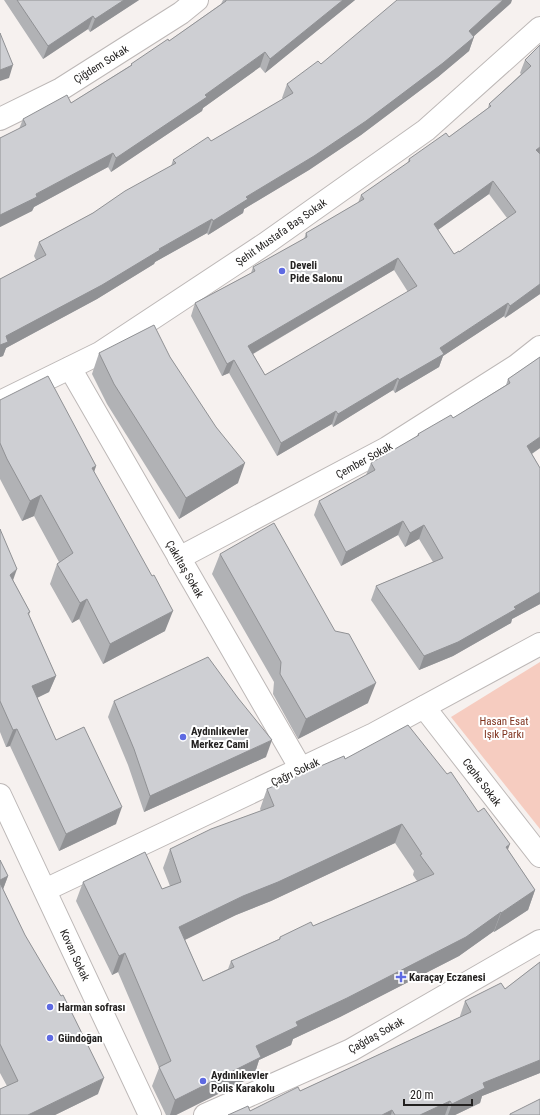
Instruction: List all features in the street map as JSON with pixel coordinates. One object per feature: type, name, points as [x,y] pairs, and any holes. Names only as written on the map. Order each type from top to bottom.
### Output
[{"type":"street","name":"Çiğdem Sokak","points":[[0,119],[61,89],[181,13],[197,0]]},
{"type":"street","name":"Şehit Mustafa Baş Sokak","points":[[0,402],[100,353],[265,244],[426,130],[540,28]]},
{"type":"street","name":"Çember Sokak","points":[[179,558],[387,448],[516,366],[540,347]]},
{"type":"street","name":"Çakıltaş Sokak","points":[[70,368],[301,769]]},
{"type":"street","name":"Çağrı Sokak","points":[[45,890],[374,734],[540,644]]},
{"type":"street","name":"Cephe Sokak","points":[[424,707],[540,856]]},
{"type":"street","name":"Kovan Sokak","points":[[0,795],[150,1115]]},
{"type":"street","name":"Çağdaş Sokak","points":[[205,1115],[350,1050],[540,941]]},
{"type":"green space","name":"Hasan Esat Işık Parkı","points":[[540,662],[540,829],[451,717]]},
{"type":"building","points":[[17,0],[124,0],[95,19],[93,16],[48,46]]},
{"type":"building","points":[[226,0],[343,0],[270,59],[265,52],[205,95],[207,97],[116,158],[113,153],[36,194],[37,197],[0,215],[0,138],[26,125],[23,119],[67,95],[71,103],[132,65],[131,64],[168,39],[169,41]]},
{"type":"building","points":[[397,0],[503,0],[469,31],[474,37],[443,63],[366,121],[314,156],[246,197],[248,199],[213,221],[212,219],[159,249],[160,250],[102,285],[6,336],[8,342],[0,345],[0,279],[46,255],[39,242],[93,213],[125,191],[176,163],[173,160],[208,137],[211,141],[293,93],[287,84],[318,61],[321,64]]},
{"type":"building","points":[[0,33],[13,65],[0,70]]},
{"type":"building","points":[[540,45],[540,147],[536,150],[540,154],[540,284],[510,306],[508,303],[440,348],[444,354],[399,380],[398,378],[338,414],[336,411],[281,443],[234,360],[227,364],[195,303],[255,271],[253,267],[307,237],[306,233],[364,199],[361,195],[410,161],[409,159],[446,133],[449,137],[491,106],[489,104],[531,66],[525,60]],"holes":[[[493,181],[516,212],[454,254],[434,224]],[[398,258],[417,286],[265,375],[248,346]]]},
{"type":"building","points":[[154,325],[170,357],[216,427],[245,463],[186,498],[114,384],[99,353]]},
{"type":"building","points":[[540,357],[540,437],[527,446],[540,468],[540,592],[514,607],[516,609],[458,642],[424,656],[376,586],[443,558],[424,525],[410,533],[403,521],[346,552],[319,501],[375,470],[371,463],[451,415],[453,418],[510,383],[508,379]]},
{"type":"building","points":[[48,376],[96,466],[92,468],[152,576],[154,575],[173,611],[110,644],[87,599],[80,603],[57,564],[73,553],[41,495],[30,501],[0,443],[0,400]]},
{"type":"building","points":[[274,523],[335,631],[349,634],[376,683],[306,719],[280,674],[281,662],[220,554]]},
{"type":"building","points":[[0,529],[17,569],[10,575],[30,612],[28,613],[56,676],[32,686],[56,740],[84,727],[122,807],[66,834],[17,729],[13,730],[0,701]]},
{"type":"building","name":"Aydınlıkevler Merkez Cami","points":[[208,657],[238,698],[272,740],[150,796],[134,749],[114,701]]},
{"type":"building","points":[[408,725],[447,774],[451,772],[478,812],[484,808],[510,844],[506,847],[535,890],[466,937],[347,998],[296,1022],[298,1026],[256,1046],[261,1057],[175,1100],[159,1067],[171,1061],[125,953],[119,956],[83,882],[145,852],[162,889],[181,882],[170,849],[211,829],[274,806],[267,789],[344,756],[345,759]],"holes":[[[402,824],[422,854],[420,855],[434,874],[313,926],[311,922],[280,937],[280,939],[231,961],[234,967],[203,981],[179,927],[243,896],[278,882]]]},
{"type":"building","points":[[0,860],[8,876],[0,880]]},
{"type":"building","points":[[0,883],[25,935],[61,996],[63,995],[104,1078],[28,1115],[0,1115],[0,1089],[18,1081],[0,1044]]},
{"type":"building","points":[[540,962],[540,1060],[483,1083],[485,1088],[452,1104],[450,1101],[420,1115],[395,1115],[392,1110],[382,1115],[228,1115],[248,1106],[250,1111],[298,1087],[300,1091],[471,1012],[465,1001],[501,983],[505,989]]},
{"type":"building","points":[[540,1099],[540,1115],[510,1115],[510,1114]]},
{"type":"place","name":"Develi Pide Salonu","points":[[282,271]]},
{"type":"place","name":"Aydınlıkevler Merkez Cami","points":[[183,737]]},
{"type":"place","name":"Karaçay Eczanesi","points":[[401,977]]},
{"type":"place","name":"Harman sofrası","points":[[50,1007]]},
{"type":"place","name":"Gündoğan","points":[[50,1038]]},
{"type":"place","name":"Aydınlıkevler Polis Karakolu","points":[[203,1081]]}]
